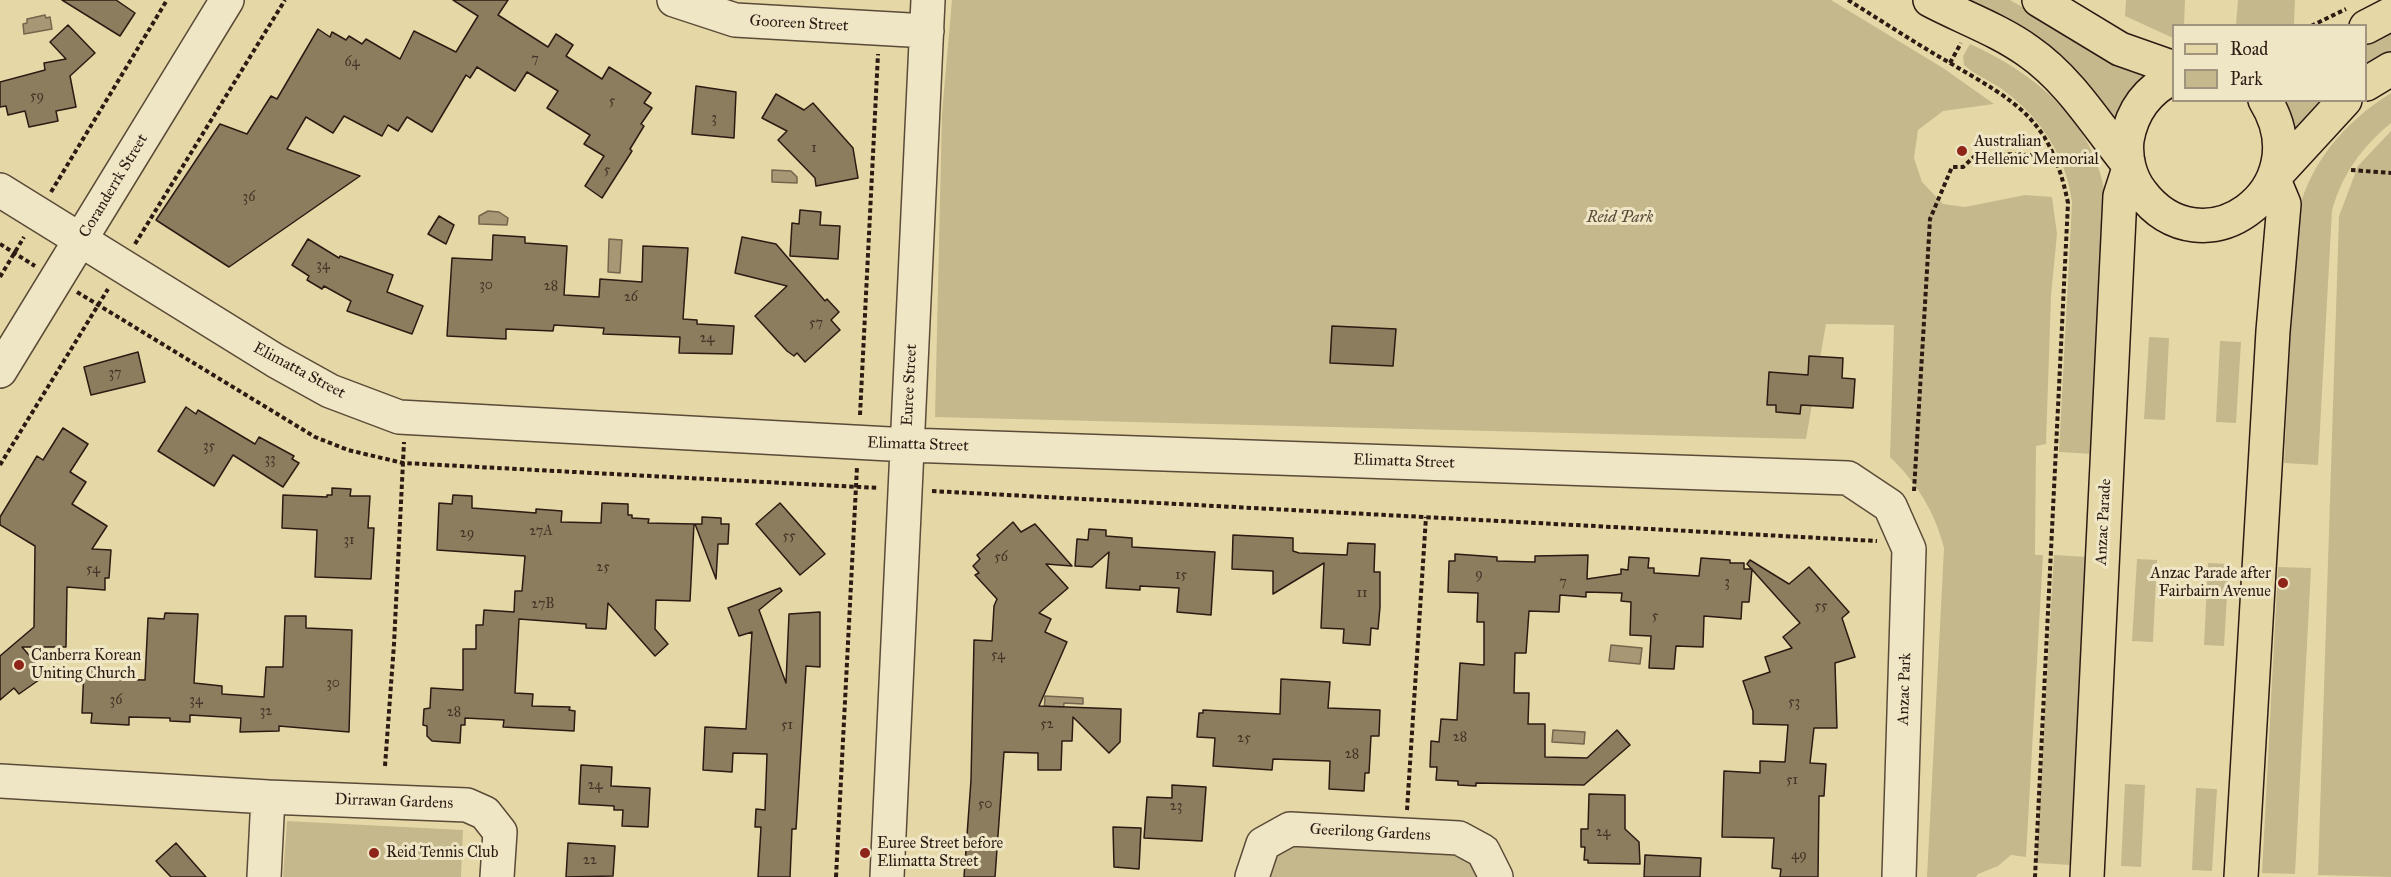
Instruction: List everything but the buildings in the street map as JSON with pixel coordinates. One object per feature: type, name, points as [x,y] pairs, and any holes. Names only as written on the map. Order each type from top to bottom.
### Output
[{"type":"main road","points":[[1930,0],[2008,39],[2045,64],[2069,86],[2129,166],[2136,186],[2148,201],[2162,213],[2179,221],[2198,225],[2216,224],[2234,219],[2258,202],[2275,178],[2343,102]]},
{"type":"main road","points":[[2039,0],[2120,49],[2172,67]]},
{"type":"main road","points":[[2360,15],[2391,14]]},
{"type":"main road","points":[[2367,83],[2391,69]]},
{"type":"main road","name":"Anzac Parade","points":[[2087,877],[2120,196],[2129,166],[2130,127],[2137,110],[2147,95],[2172,78]]},
{"type":"main road","points":[[2241,877],[2273,342],[2284,204],[2275,178],[2280,160],[2279,128],[2266,102]]},
{"type":"street","name":"Coranderrk Street","points":[[0,371],[227,0]]},
{"type":"street","name":"Gooreen Street","points":[[674,0],[698,10],[735,20],[927,15]]},
{"type":"street","name":"Euree Street","points":[[887,877],[927,15]]},
{"type":"street","name":"Elimatta Street","points":[[0,190],[330,391],[399,417],[908,445],[1848,478],[1890,506]]},
{"type":"street","name":"Anzac Park","points":[[1890,506],[1910,549],[1899,877]]},
{"type":"street","name":"Dirrawan Gardens","points":[[0,781],[268,797],[467,805],[485,813],[500,832],[497,877]]},
{"type":"street","points":[[264,877],[268,797]]},
{"type":"street","name":"Geerilong Gardens","points":[[1252,877],[1263,844],[1290,829],[1459,838],[1483,851],[1496,877]]},
{"type":"path","points":[[0,276],[167,0]]},
{"type":"path","points":[[0,465],[285,0]]},
{"type":"path","points":[[1848,0],[2013,101],[2038,128],[2054,156],[2061,170],[2068,202],[2035,877]]},
{"type":"path","points":[[2320,24],[2360,15]]},
{"type":"path","points":[[1890,506],[1913,497],[1930,219],[1952,167],[1963,167],[1978,153],[2054,156]]},
{"type":"path","points":[[2351,170],[2391,173]]},
{"type":"path","points":[[385,766],[403,463]]},
{"type":"path","points":[[1407,820],[1426,517]]},
{"type":"green space","name":"Reid Park","points":[[952,0],[1831,0],[1943,68],[1994,104],[1943,111],[1918,130],[1914,158],[1922,182],[1943,204],[1965,207],[2025,195],[2052,197],[2057,234],[2051,296],[2046,444],[2036,446],[2035,555],[2043,555],[2026,857],[2011,855],[1998,866],[1976,877],[1927,877],[1944,548],[1936,522],[1924,499],[1909,477],[1890,457],[1894,325],[1826,324],[1806,439],[935,417],[942,113]]},
{"type":"green space","points":[[1958,0],[2010,0],[2123,65],[2154,77],[2118,131]]},
{"type":"green space","points":[[2126,0],[2185,0],[2184,24],[2172,24],[2172,38],[2125,16]]},
{"type":"green space","points":[[2238,0],[2295,0],[2294,24],[2236,24]]},
{"type":"green space","points":[[2391,30],[2391,59],[2367,72],[2367,42]]},
{"type":"green space","points":[[1970,44],[2016,69],[2057,102],[2074,122],[2088,144],[2099,168],[2105,194],[2093,454],[2059,452],[2072,202],[2064,168],[2048,137],[2026,110],[1999,87],[1964,65],[1963,56]]},
{"type":"green space","points":[[2391,93],[2391,123],[2354,162],[2341,185],[2332,211],[2318,465],[2284,463],[2296,225],[2301,204],[2317,166],[2329,148],[2357,118]]},
{"type":"green space","points":[[2276,102],[2330,102],[2297,138]]},
{"type":"green space","points":[[2391,131],[2391,877],[2318,875],[2339,216],[2358,166]]},
{"type":"green space","points":[[2149,337],[2169,338],[2165,420],[2144,419]]},
{"type":"green space","points":[[2220,341],[2241,342],[2236,423],[2216,422]]},
{"type":"green space","points":[[2054,555],[2088,557],[2071,865],[2036,863]]},
{"type":"green space","points":[[2137,559],[2157,560],[2153,642],[2132,641]]},
{"type":"green space","points":[[2208,563],[2229,564],[2224,646],[2204,645]]},
{"type":"green space","points":[[2278,567],[2311,568],[2295,874],[2262,873]]},
{"type":"green space","points":[[2125,784],[2145,785],[2141,867],[2121,866]]},
{"type":"green space","points":[[2196,788],[2217,789],[2212,871],[2192,870]]},
{"type":"green space","name":"Reid Tennis Club","points":[[287,821],[463,830],[461,877],[283,877]]},
{"type":"green space","points":[[1293,843],[1452,849],[1481,866],[1485,877],[1266,877],[1272,855]]},
{"type":"shaded area","points":[[45,15],[46,18],[50,17],[52,29],[24,34],[23,24],[27,23],[27,19]]},
{"type":"shaded area","points":[[772,170],[791,171],[797,177],[797,183],[772,182]]},
{"type":"shaded area","points":[[488,211],[499,212],[508,218],[507,225],[479,224],[479,216]]},
{"type":"shaded area","points":[[609,239],[622,240],[620,273],[608,272]]},
{"type":"shaded area","points":[[1611,645],[1642,648],[1640,664],[1609,661]]},
{"type":"shaded area","points":[[1045,696],[1083,698],[1083,704],[1064,703],[1063,713],[1044,713]]},
{"type":"shaded area","points":[[1553,730],[1585,732],[1584,744],[1552,742]]},
{"type":"place","name":"Australian Hellenic Memorial","points":[[1962,151]]},
{"type":"place","name":"Anzac Parade after Fairbairn Avenue","points":[[2283,583]]},
{"type":"place","name":"Canberra Korean Uniting Church","points":[[19,665]]},
{"type":"place","name":"Reid Tennis Club","points":[[374,853]]},
{"type":"place","name":"Euree Street before Elimatta Street","points":[[865,853]]}]
